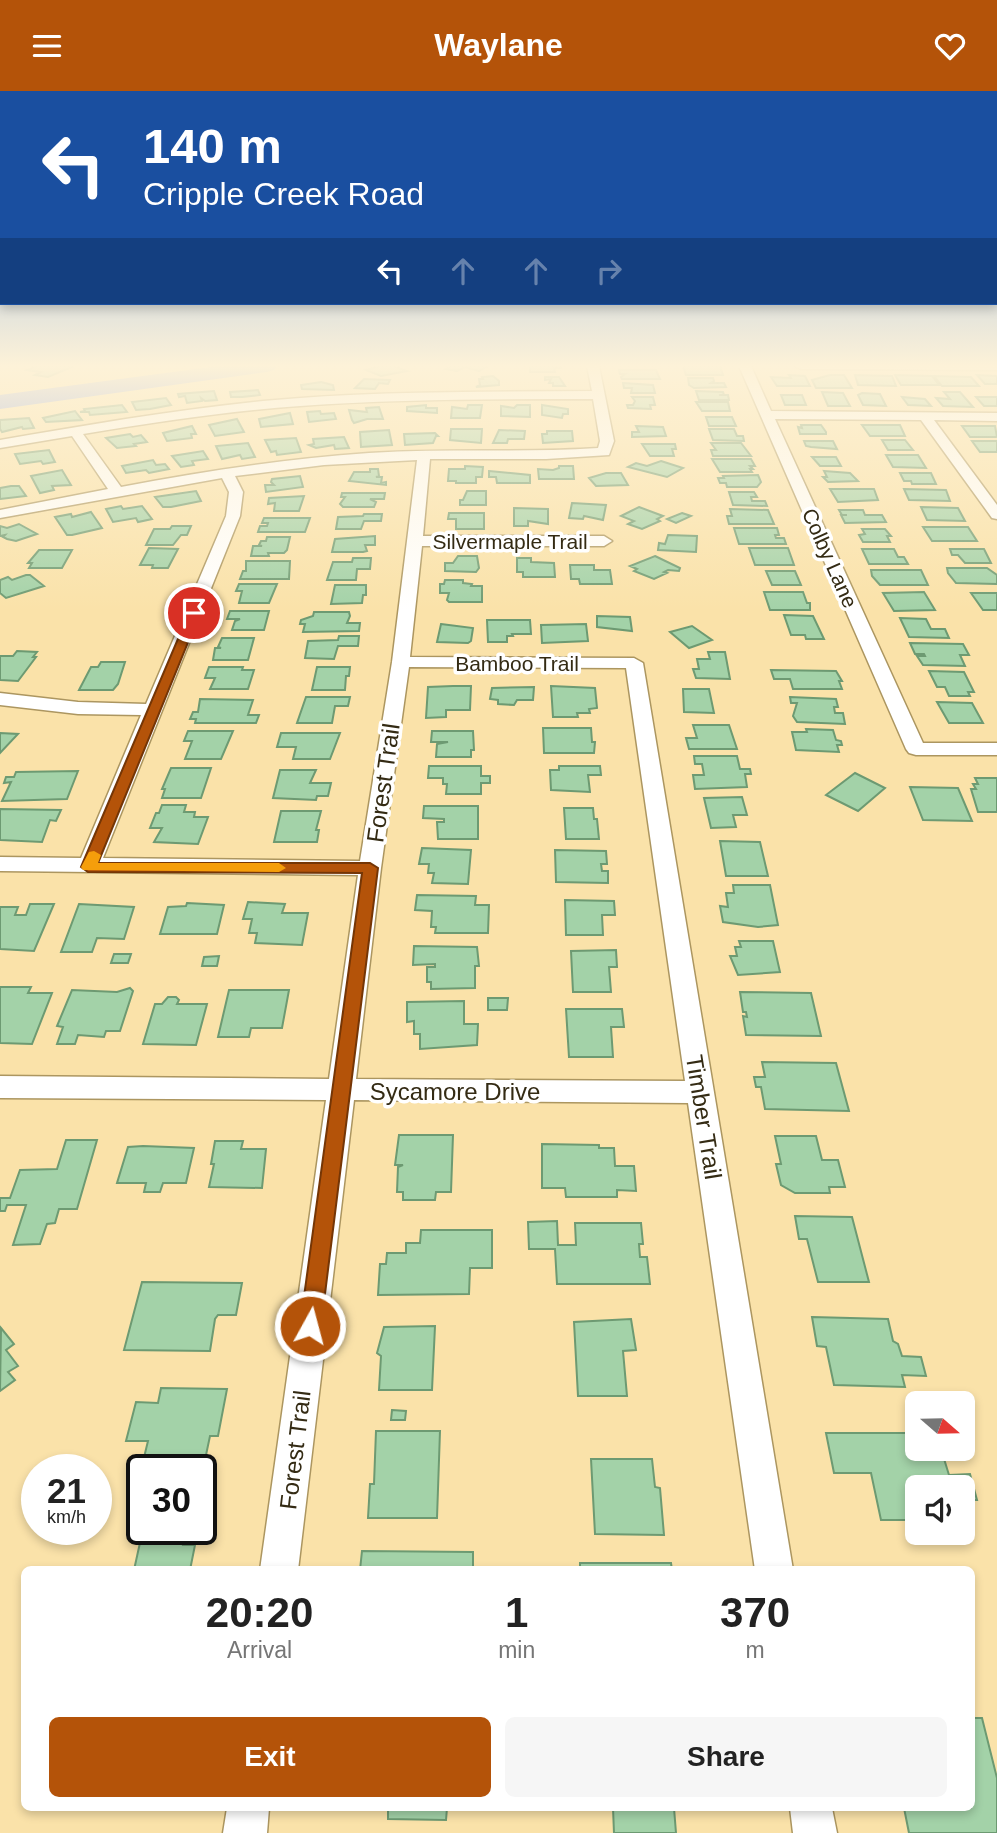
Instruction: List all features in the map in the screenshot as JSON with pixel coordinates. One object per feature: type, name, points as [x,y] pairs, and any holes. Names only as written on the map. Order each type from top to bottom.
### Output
[{"type":"street","points":[[86,447],[117,491]]},
{"type":"street","points":[[0,514],[227,473],[330,461],[424,455],[604,452],[605,447]]},
{"type":"street","name":"Colby Lane","points":[[781,447],[916,749],[997,749]]},
{"type":"street","points":[[947,447],[997,515]]},
{"type":"street","name":"Forest Trail","points":[[280,1566],[370,868],[401,662],[424,455]]},
{"type":"street","points":[[88,867],[155,711],[233,516],[236,492],[227,473]]},
{"type":"street","name":"Silvermaple Trail","points":[[416,541],[604,541]]},
{"type":"street","name":"Bamboo Trail","points":[[401,662],[634,663]]},
{"type":"street","name":"Timber Trail","points":[[634,663],[773,1566]]},
{"type":"street","points":[[0,699],[78,708],[155,711]]},
{"type":"street","points":[[0,864],[370,868]]},
{"type":"street","name":"Sycamore Drive","points":[[0,1087],[700,1092]]},
{"type":"street","points":[[245,1833],[248,1811]]},
{"type":"street","points":[[811,1811],[815,1833]]},
{"type":"building","points":[[217,447],[250,447],[255,457],[242,459],[240,455],[222,459]]},
{"type":"building","points":[[269,447],[299,447],[301,452],[277,455],[276,451],[271,452]]},
{"type":"building","points":[[644,447],[676,447],[672,449],[674,456],[650,456]]},
{"type":"building","points":[[714,447],[744,447],[751,456],[713,456],[711,450],[716,450]]},
{"type":"building","points":[[886,447],[911,447],[913,450],[888,450]]},
{"type":"building","points":[[977,447],[997,447],[997,452],[980,452]]},
{"type":"building","points":[[49,450],[55,462],[20,464],[15,454]]},
{"type":"building","points":[[203,451],[208,459],[192,461],[194,465],[181,467],[172,456]]},
{"type":"building","points":[[886,455],[918,455],[926,468],[893,467]]},
{"type":"building","points":[[812,457],[836,457],[841,466],[820,466]]},
{"type":"building","points":[[712,459],[751,459],[755,466],[750,466],[752,472],[720,472]]},
{"type":"building","points":[[153,460],[156,465],[165,464],[169,469],[149,473],[146,470],[126,473],[122,466]]},
{"type":"building","points":[[661,461],[683,468],[667,477],[628,467],[636,463],[647,466]]},
{"type":"building","points":[[465,466],[483,467],[482,477],[476,477],[476,483],[448,481],[449,469],[465,469]]},
{"type":"building","points":[[559,466],[573,466],[574,479],[539,479],[538,469],[553,470]]},
{"type":"building","points":[[370,469],[378,469],[379,476],[376,477],[382,477],[381,483],[386,482],[386,485],[349,481],[354,472],[370,472]]},
{"type":"building","points":[[62,470],[71,485],[52,486],[54,490],[40,493],[31,476]]},
{"type":"building","points":[[489,471],[530,475],[530,483],[497,483],[496,477],[489,477]]},
{"type":"building","points":[[824,471],[850,473],[858,481],[828,482],[823,477],[827,477]]},
{"type":"building","points":[[606,473],[621,473],[628,485],[596,486],[589,478]]},
{"type":"building","points":[[900,473],[931,473],[936,484],[912,484],[911,481],[904,481]]},
{"type":"building","points":[[758,475],[761,482],[757,487],[727,487],[726,483],[720,483],[718,478],[724,478],[723,476]]},
{"type":"building","points":[[300,476],[303,487],[266,492],[265,485],[274,485],[272,479]]},
{"type":"building","points":[[19,486],[26,496],[0,499],[0,488]]},
{"type":"building","points":[[830,489],[874,489],[878,500],[838,502]]},
{"type":"building","points":[[904,489],[946,490],[950,501],[909,500]]},
{"type":"building","points":[[196,491],[201,501],[171,507],[163,507],[155,497]]},
{"type":"building","points":[[467,491],[486,491],[486,505],[460,505],[460,500],[463,500]]},
{"type":"building","points":[[729,492],[754,492],[757,497],[751,497],[752,501],[765,501],[767,506],[733,505]]},
{"type":"building","points":[[342,493],[385,493],[384,499],[370,499],[376,502],[374,507],[343,507],[340,504],[345,497],[341,497]]},
{"type":"building","points":[[304,496],[299,511],[274,511],[275,503],[268,504],[269,498]]},
{"type":"building","points":[[572,503],[606,505],[603,520],[584,516],[583,519],[569,518]]},
{"type":"building","points":[[121,506],[123,509],[142,506],[152,519],[138,522],[136,518],[113,522],[106,509]]},
{"type":"building","points":[[639,507],[663,516],[657,519],[660,521],[642,529],[628,524],[634,521],[621,516]]},
{"type":"building","points":[[921,507],[958,508],[965,521],[927,520]]},
{"type":"building","points":[[514,508],[548,509],[548,524],[528,521],[528,526],[514,526]]},
{"type":"building","points":[[730,509],[768,510],[774,524],[729,524],[727,516],[732,516]]},
{"type":"building","points":[[839,510],[863,510],[865,515],[882,515],[886,522],[845,523]]},
{"type":"building","points":[[91,512],[102,528],[72,535],[67,535],[55,517],[71,514],[72,517]]},
{"type":"building","points":[[449,513],[484,513],[484,529],[456,529],[456,519],[448,519]]},
{"type":"building","points":[[682,513],[691,516],[676,523],[667,519]]},
{"type":"building","points":[[382,514],[381,521],[364,521],[361,529],[336,529],[338,517]]},
{"type":"building","points":[[264,518],[310,518],[305,532],[258,532],[260,526],[267,526],[268,523],[262,523]]},
{"type":"building","points":[[19,524],[37,534],[16,541],[3,537],[5,535],[0,536],[0,526],[7,528]]},
{"type":"building","points":[[172,526],[191,526],[187,535],[181,535],[173,545],[146,545],[154,529],[170,529]]},
{"type":"building","points":[[923,527],[968,527],[977,541],[932,541]]},
{"type":"building","points":[[734,528],[777,528],[779,535],[775,535],[776,538],[784,538],[786,544],[739,544]]},
{"type":"building","points":[[862,529],[885,529],[891,536],[887,536],[890,542],[863,542],[859,535],[865,534]]},
{"type":"building","points":[[668,535],[697,536],[696,552],[658,550],[659,543],[665,544]]},
{"type":"building","points":[[375,536],[375,545],[365,545],[367,551],[332,552],[335,539]]},
{"type":"building","points":[[267,537],[290,537],[287,550],[284,553],[268,553],[269,556],[251,556],[253,546],[262,546],[259,545],[261,541],[266,541]]},
{"type":"building","points":[[149,548],[178,549],[168,568],[152,568],[153,565],[140,565]]},
{"type":"building","points":[[749,548],[788,548],[794,565],[755,565]]},
{"type":"building","points":[[862,549],[894,549],[898,557],[904,557],[908,564],[869,564]]},
{"type":"building","points":[[950,549],[984,549],[991,563],[965,563],[958,555],[952,555]]},
{"type":"building","points":[[39,550],[72,550],[62,568],[29,568],[32,563],[28,563]]},
{"type":"building","points":[[458,556],[477,556],[479,568],[476,572],[445,571],[445,563],[453,563]]},
{"type":"building","points":[[655,556],[680,568],[679,571],[668,570],[654,579],[634,571],[637,569],[630,566]]},
{"type":"building","points":[[353,558],[371,558],[370,569],[357,569],[356,580],[327,580],[333,562],[352,562]]},
{"type":"building","points":[[517,558],[554,563],[555,577],[523,577],[523,572],[517,572]]},
{"type":"building","points":[[246,561],[290,561],[289,579],[240,579],[243,571],[246,571]]},
{"type":"building","points":[[570,565],[594,565],[594,570],[610,570],[612,584],[580,584],[579,579],[571,579]]},
{"type":"building","points":[[947,568],[987,568],[997,575],[997,584],[956,583]]},
{"type":"building","points":[[871,570],[921,570],[928,585],[880,585],[872,576]]},
{"type":"building","points":[[766,571],[795,571],[801,585],[772,585]]},
{"type":"building","points":[[26,575],[44,586],[6,598],[0,593],[0,580],[8,577],[12,580]]},
{"type":"building","points":[[445,580],[463,580],[463,583],[472,584],[471,586],[482,586],[482,602],[449,602],[449,593],[440,593],[440,584],[444,584]]},
{"type":"building","points":[[239,584],[277,584],[269,603],[239,603],[242,591],[236,591]]},
{"type":"building","points":[[335,585],[366,585],[366,595],[363,595],[362,603],[331,604]]},
{"type":"building","points":[[764,592],[803,592],[807,603],[810,603],[810,610],[770,610]]},
{"type":"building","points":[[924,592],[935,610],[894,611],[883,593]]},
{"type":"building","points":[[971,593],[997,593],[997,610],[983,610]]},
{"type":"building","points":[[230,611],[269,611],[264,630],[232,630],[235,621],[240,619],[227,619]]},
{"type":"building","points":[[314,612],[349,612],[347,623],[360,623],[359,631],[303,632],[305,624],[300,624],[301,620],[313,616]]},
{"type":"building","points":[[784,615],[813,616],[824,639],[806,639],[805,635],[791,635]]},
{"type":"building","points":[[597,616],[630,617],[632,631],[597,627]]},
{"type":"building","points":[[900,618],[926,619],[931,629],[945,629],[949,638],[909,637]]},
{"type":"building","points":[[487,620],[530,620],[531,634],[512,634],[513,636],[507,636],[507,642],[488,642]]},
{"type":"building","points":[[441,624],[473,628],[471,641],[437,642]]},
{"type":"building","points":[[586,624],[588,641],[542,643],[541,625]]},
{"type":"building","points":[[692,626],[712,640],[689,648],[670,632]]},
{"type":"building","points":[[339,636],[359,636],[358,646],[338,646],[334,659],[305,658],[308,641],[338,640]]},
{"type":"building","points":[[222,638],[254,638],[248,660],[213,660],[215,648],[221,648],[218,647]]},
{"type":"building","points":[[910,643],[963,644],[969,655],[960,655],[965,666],[923,665],[917,656],[925,656],[924,654],[915,654]]},
{"type":"building","points":[[17,651],[37,652],[18,681],[0,680],[0,656],[13,656]]},
{"type":"building","points":[[708,652],[725,652],[730,679],[696,678],[693,669],[699,669],[697,659],[710,659]]},
{"type":"building","points":[[101,662],[125,662],[118,684],[113,690],[79,690],[91,667],[98,667]]},
{"type":"building","points":[[209,667],[243,667],[242,670],[254,670],[248,689],[210,689],[215,678],[205,678]]},
{"type":"building","points":[[317,667],[350,667],[345,690],[312,690]]},
{"type":"building","points":[[771,670],[836,671],[842,681],[839,681],[842,689],[793,689],[790,679],[774,679]]},
{"type":"building","points":[[929,671],[964,672],[974,692],[968,692],[970,696],[949,696],[945,687],[937,687]]},
{"type":"building","points":[[471,686],[470,710],[446,710],[446,717],[426,718],[428,687]]},
{"type":"building","points":[[551,686],[595,688],[597,708],[589,709],[590,713],[577,713],[578,717],[553,717]]},
{"type":"building","points":[[534,687],[533,700],[517,700],[514,705],[498,704],[498,700],[490,699],[492,688]]},
{"type":"building","points":[[683,689],[709,689],[714,713],[684,712]]},
{"type":"building","points":[[306,697],[350,697],[348,706],[335,706],[332,723],[297,723]]},
{"type":"building","points":[[790,697],[836,699],[838,707],[834,707],[835,713],[843,713],[845,724],[797,722],[793,716],[797,703],[791,703]]},
{"type":"building","points":[[200,699],[253,700],[248,715],[259,715],[256,723],[195,723],[196,719],[190,719],[193,712],[198,712]]},
{"type":"building","points":[[937,702],[972,703],[983,723],[949,723]]},
{"type":"building","points":[[693,725],[729,725],[737,749],[689,749],[686,738],[697,738]]},
{"type":"building","points":[[543,728],[591,728],[592,742],[595,742],[594,753],[544,753]]},
{"type":"building","points":[[806,729],[833,730],[836,740],[841,741],[842,745],[837,745],[839,752],[796,750],[792,732],[807,732]]},
{"type":"building","points":[[188,731],[233,731],[221,759],[185,759],[192,741],[184,741]]},
{"type":"building","points":[[432,731],[473,731],[474,750],[471,750],[471,757],[436,757],[437,744],[448,742],[431,742]]},
{"type":"building","points":[[0,733],[18,734],[0,753]]},
{"type":"building","points":[[281,733],[340,733],[330,759],[293,759],[296,747],[277,747]]},
{"type":"building","points":[[694,756],[737,756],[740,769],[750,769],[751,774],[745,774],[747,787],[695,789],[693,775],[704,775],[702,764],[695,764]]},
{"type":"building","points":[[429,766],[481,766],[481,776],[490,776],[490,783],[481,783],[481,794],[446,794],[447,784],[443,784],[443,778],[428,778]]},
{"type":"building","points":[[559,766],[600,766],[601,775],[588,775],[590,792],[551,790],[550,770],[559,770]]},
{"type":"building","points":[[171,768],[211,768],[201,798],[162,798],[165,789],[162,789]]},
{"type":"building","points":[[280,770],[316,770],[310,783],[331,783],[328,796],[317,796],[316,800],[273,798]]},
{"type":"building","points":[[78,771],[67,799],[2,801],[11,782],[4,783],[6,777],[14,777],[16,772]]},
{"type":"building","points":[[855,773],[885,788],[858,811],[826,795]]},
{"type":"building","points":[[975,778],[997,778],[997,812],[978,812],[971,789],[976,789],[973,784],[978,784]]},
{"type":"building","points":[[910,787],[958,788],[972,821],[923,820]]},
{"type":"building","points":[[742,797],[747,815],[733,815],[736,827],[711,828],[704,798]]},
{"type":"building","points":[[162,805],[186,805],[184,812],[195,812],[194,817],[208,817],[198,844],[154,842],[162,828],[150,828]]},
{"type":"building","points":[[424,806],[478,806],[478,839],[438,839],[437,822],[444,822],[444,819],[423,818]]},
{"type":"building","points":[[564,808],[593,808],[599,839],[566,839]]},
{"type":"building","points":[[0,809],[61,810],[56,821],[50,820],[42,842],[0,840]]},
{"type":"building","points":[[281,811],[321,811],[316,830],[319,830],[317,842],[274,842]]},
{"type":"building","points":[[720,841],[760,842],[768,876],[726,876]]},
{"type":"building","points":[[422,848],[471,850],[468,884],[432,883],[434,873],[428,873],[429,864],[419,864]]},
{"type":"building","points":[[555,850],[606,851],[607,864],[601,864],[602,871],[608,871],[608,883],[556,882]]},
{"type":"building","points":[[733,885],[770,885],[778,925],[758,927],[723,922],[720,906],[728,907],[726,893],[734,893]]},
{"type":"building","points":[[417,895],[476,896],[475,905],[489,905],[488,933],[435,933],[436,927],[431,927],[432,911],[415,910]]},
{"type":"building","points":[[565,900],[614,901],[615,915],[602,915],[603,935],[566,935]]},
{"type":"building","points":[[248,902],[285,904],[282,913],[308,913],[302,945],[255,943],[257,933],[249,933],[252,919],[243,919]]},
{"type":"building","points":[[187,903],[224,905],[217,934],[160,934],[168,907],[186,906]]},
{"type":"building","points":[[30,904],[54,904],[34,951],[0,949],[0,907],[18,907],[15,915],[26,915]]},
{"type":"building","points":[[79,904],[134,907],[124,939],[97,938],[92,952],[61,952]]},
{"type":"building","points":[[739,941],[773,941],[780,972],[738,975],[730,956],[737,956],[735,947],[741,947]]},
{"type":"building","points":[[414,946],[477,947],[479,966],[475,966],[475,988],[431,989],[431,982],[427,982],[427,967],[435,967],[435,964],[413,965]]},
{"type":"building","points":[[616,950],[617,967],[609,967],[611,992],[573,992],[571,951]]},
{"type":"building","points":[[114,954],[131,954],[128,963],[111,963]]},
{"type":"building","points":[[219,956],[217,966],[202,966],[204,957]]},
{"type":"building","points":[[0,987],[31,987],[28,993],[52,993],[32,1044],[0,1043]]},
{"type":"building","points":[[130,988],[133,991],[120,1031],[106,1031],[104,1037],[78,1035],[75,1044],[57,1044],[63,1027],[57,1026],[72,990],[117,992]]},
{"type":"building","points":[[229,990],[289,990],[282,1028],[251,1028],[249,1037],[218,1037]]},
{"type":"building","points":[[740,992],[811,993],[821,1036],[746,1035],[743,1016],[747,1017],[746,1012],[743,1012]]},
{"type":"building","points":[[168,997],[176,997],[179,1000],[177,1004],[207,1004],[196,1045],[143,1044],[155,1004],[162,1004]]},
{"type":"building","points":[[488,998],[508,998],[507,1010],[488,1010]]},
{"type":"building","points":[[464,1001],[464,1024],[478,1024],[477,1045],[420,1049],[420,1034],[414,1034],[414,1021],[407,1022],[407,1002]]},
{"type":"building","points":[[566,1009],[622,1009],[624,1027],[611,1027],[613,1057],[569,1057]]},
{"type":"building","points":[[762,1062],[836,1063],[849,1111],[765,1109],[761,1087],[756,1087],[754,1077],[765,1077]]},
{"type":"building","points":[[399,1135],[453,1135],[451,1192],[436,1192],[435,1200],[403,1200],[403,1192],[397,1192],[398,1167],[403,1165],[395,1165]]},
{"type":"building","points":[[775,1136],[816,1136],[822,1160],[838,1160],[845,1187],[829,1187],[830,1193],[795,1193],[781,1185],[776,1164],[781,1164]]},
{"type":"building","points":[[66,1140],[97,1140],[77,1209],[59,1209],[55,1223],[47,1224],[40,1244],[13,1245],[26,1205],[7,1205],[5,1211],[0,1211],[0,1198],[10,1198],[20,1170],[57,1169]]},
{"type":"building","points":[[215,1141],[243,1141],[241,1149],[266,1149],[262,1188],[209,1187]]},
{"type":"building","points":[[542,1144],[599,1145],[599,1148],[614,1148],[615,1166],[634,1166],[636,1191],[617,1190],[617,1197],[566,1197],[565,1188],[542,1188]]},
{"type":"building","points":[[128,1147],[194,1148],[186,1183],[163,1183],[160,1192],[144,1192],[146,1183],[117,1183]]},
{"type":"building","points":[[795,1216],[852,1217],[869,1282],[818,1282],[807,1239],[799,1239]]},
{"type":"building","points":[[557,1221],[558,1245],[576,1245],[575,1223],[641,1223],[643,1244],[639,1244],[640,1257],[647,1257],[650,1284],[557,1284],[555,1249],[529,1249],[528,1222]]},
{"type":"building","points":[[421,1230],[492,1230],[492,1268],[470,1268],[469,1294],[378,1295],[380,1264],[386,1264],[387,1253],[406,1253],[406,1243],[420,1243]]},
{"type":"building","points":[[142,1282],[242,1283],[236,1315],[218,1315],[215,1319],[210,1351],[124,1350]]},
{"type":"building","points":[[812,1317],[888,1319],[893,1341],[898,1344],[902,1356],[921,1357],[926,1376],[902,1375],[905,1387],[834,1385],[826,1347],[817,1346]]},
{"type":"building","points":[[631,1319],[636,1350],[623,1351],[627,1396],[578,1396],[574,1322]]},
{"type":"building","points":[[435,1326],[432,1390],[379,1390],[381,1356],[377,1353],[384,1327]]},
{"type":"building","points":[[1,1328],[14,1344],[6,1350],[18,1366],[8,1372],[15,1380],[0,1391]]},
{"type":"building","points":[[161,1388],[227,1389],[218,1436],[210,1436],[206,1454],[145,1454],[148,1441],[126,1441],[136,1402],[158,1403]]},
{"type":"building","points":[[392,1410],[406,1411],[405,1420],[391,1420]]},
{"type":"building","points":[[376,1431],[440,1431],[437,1518],[368,1518],[370,1484],[374,1484]]},
{"type":"building","points":[[826,1433],[905,1433],[905,1461],[945,1461],[949,1475],[905,1475],[905,1520],[881,1520],[871,1473],[834,1473]]},
{"type":"building","points":[[591,1459],[652,1459],[655,1487],[660,1488],[664,1535],[595,1534]]},
{"type":"building","points":[[139,1545],[195,1545],[191,1566],[135,1566]]},
{"type":"building","points":[[362,1551],[473,1552],[473,1566],[360,1566]]},
{"type":"building","points":[[580,1563],[671,1563],[671,1566],[580,1566]]},
{"type":"building","points":[[975,1718],[982,1718],[997,1778],[997,1833],[909,1833],[905,1811],[975,1811]]},
{"type":"building","points":[[388,1811],[447,1811],[446,1820],[388,1819]]},
{"type":"building","points":[[613,1811],[674,1811],[676,1833],[614,1833]]},
{"type":"slow traffic","points":[[94,855],[88,867],[279,868]]},
{"type":"route","points":[[194,613],[88,867],[370,868],[310,1326]]}]
